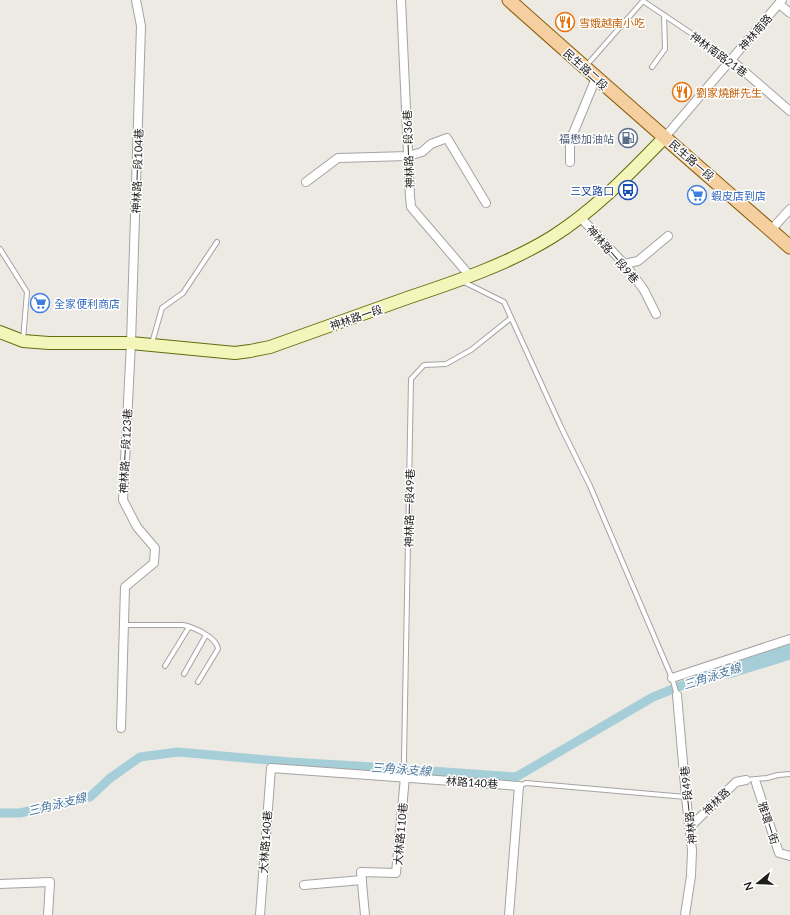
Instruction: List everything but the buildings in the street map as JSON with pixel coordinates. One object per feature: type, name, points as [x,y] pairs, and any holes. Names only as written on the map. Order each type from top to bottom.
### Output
[{"type":"main road","name":"民生路二段","points":[[509,0],[665,137]]},
{"type":"main road","name":"民生路一段","points":[[665,137],[790,247]]},
{"type":"street","name":"神林路一段104巷","points":[[131,343],[141,26],[136,0]]},
{"type":"street","name":"神林路一段36巷","points":[[401,0],[411,207],[465,278]]},
{"type":"street","points":[[779,1],[790,13]]},
{"type":"street","name":"神林南路","points":[[665,137],[779,1]]},
{"type":"street","name":"神林南路21巷","points":[[731,60],[790,111]]},
{"type":"street","points":[[570,162],[570,141],[596,78]]},
{"type":"street","name":"神林路一段","points":[[0,332],[24,341],[49,343],[131,343],[235,353],[270,346],[465,278],[527,251],[580,217],[621,182],[665,137]]},
{"type":"street","points":[[306,182],[338,158],[408,156],[422,152],[431,144],[447,138],[486,203]]},
{"type":"street","points":[[771,230],[790,209]]},
{"type":"street","name":"神林路一段9巷","points":[[580,217],[624,264],[644,290],[656,314]]},
{"type":"street","points":[[624,264],[638,261],[668,236]]},
{"type":"street","name":"神林路一段123巷","points":[[121,728],[125,587],[154,563],[155,548],[137,527],[123,500],[131,343]]},
{"type":"street","points":[[672,679],[790,639]]},
{"type":"street","name":"神林路一段49巷","points":[[677,695],[692,850],[691,876],[685,915]]},
{"type":"street","name":"林路140巷","points":[[271,768],[405,775],[519,786]]},
{"type":"street","name":"大林路140巷","points":[[260,915],[271,768]]},
{"type":"street","name":"大林路110巷","points":[[362,880],[361,872],[396,873],[405,775]]},
{"type":"street","name":"神林路","points":[[690,827],[736,782],[746,780]]},
{"type":"street","name":"雅環一街","points":[[756,783],[779,853],[790,856]]},
{"type":"street","points":[[509,915],[519,786]]},
{"type":"street","points":[[304,885],[362,880],[365,915]]},
{"type":"street","points":[[0,884],[50,882],[48,915]]},
{"type":"lane","points":[[585,68],[644,1]]},
{"type":"lane","name":"神林南路21巷","points":[[644,1],[731,60]]},
{"type":"lane","points":[[652,67],[665,49],[664,15]]},
{"type":"lane","points":[[151,345],[162,308],[183,293],[217,242]]},
{"type":"lane","points":[[0,249],[26,292],[24,341]]},
{"type":"lane","points":[[465,278],[504,302],[590,486],[672,679],[677,695]]},
{"type":"lane","name":"神林路一段49巷","points":[[405,775],[404,759],[411,379],[424,365],[446,364],[471,350],[511,318]]},
{"type":"lane","points":[[124,625],[183,625],[214,640],[218,644],[218,649],[198,682]]},
{"type":"lane","points":[[165,666],[189,627]]},
{"type":"lane","points":[[184,674],[206,635]]},
{"type":"lane","points":[[746,780],[790,774]]},
{"type":"lane","points":[[519,786],[526,783],[686,797]]},
{"type":"waterway","name":"三角泳支線","points":[[728,671],[790,652]]},
{"type":"waterway","name":"三角泳支線","points":[[0,813],[20,813],[90,797],[109,779],[140,757],[178,752],[290,762],[516,777],[653,697],[698,679],[728,671]]},
{"type":"place","name":"雪娥越南小吃","points":[[565,22]]},
{"type":"place","name":"劉家燒餅先生","points":[[682,92]]},
{"type":"place","name":"福懋加油站","points":[[628,138]]},
{"type":"place","name":"三叉路口","points":[[628,190]]},
{"type":"place","name":"蝦皮店到店","points":[[697,195]]},
{"type":"place","name":"全家便利商店","points":[[40,303]]}]
